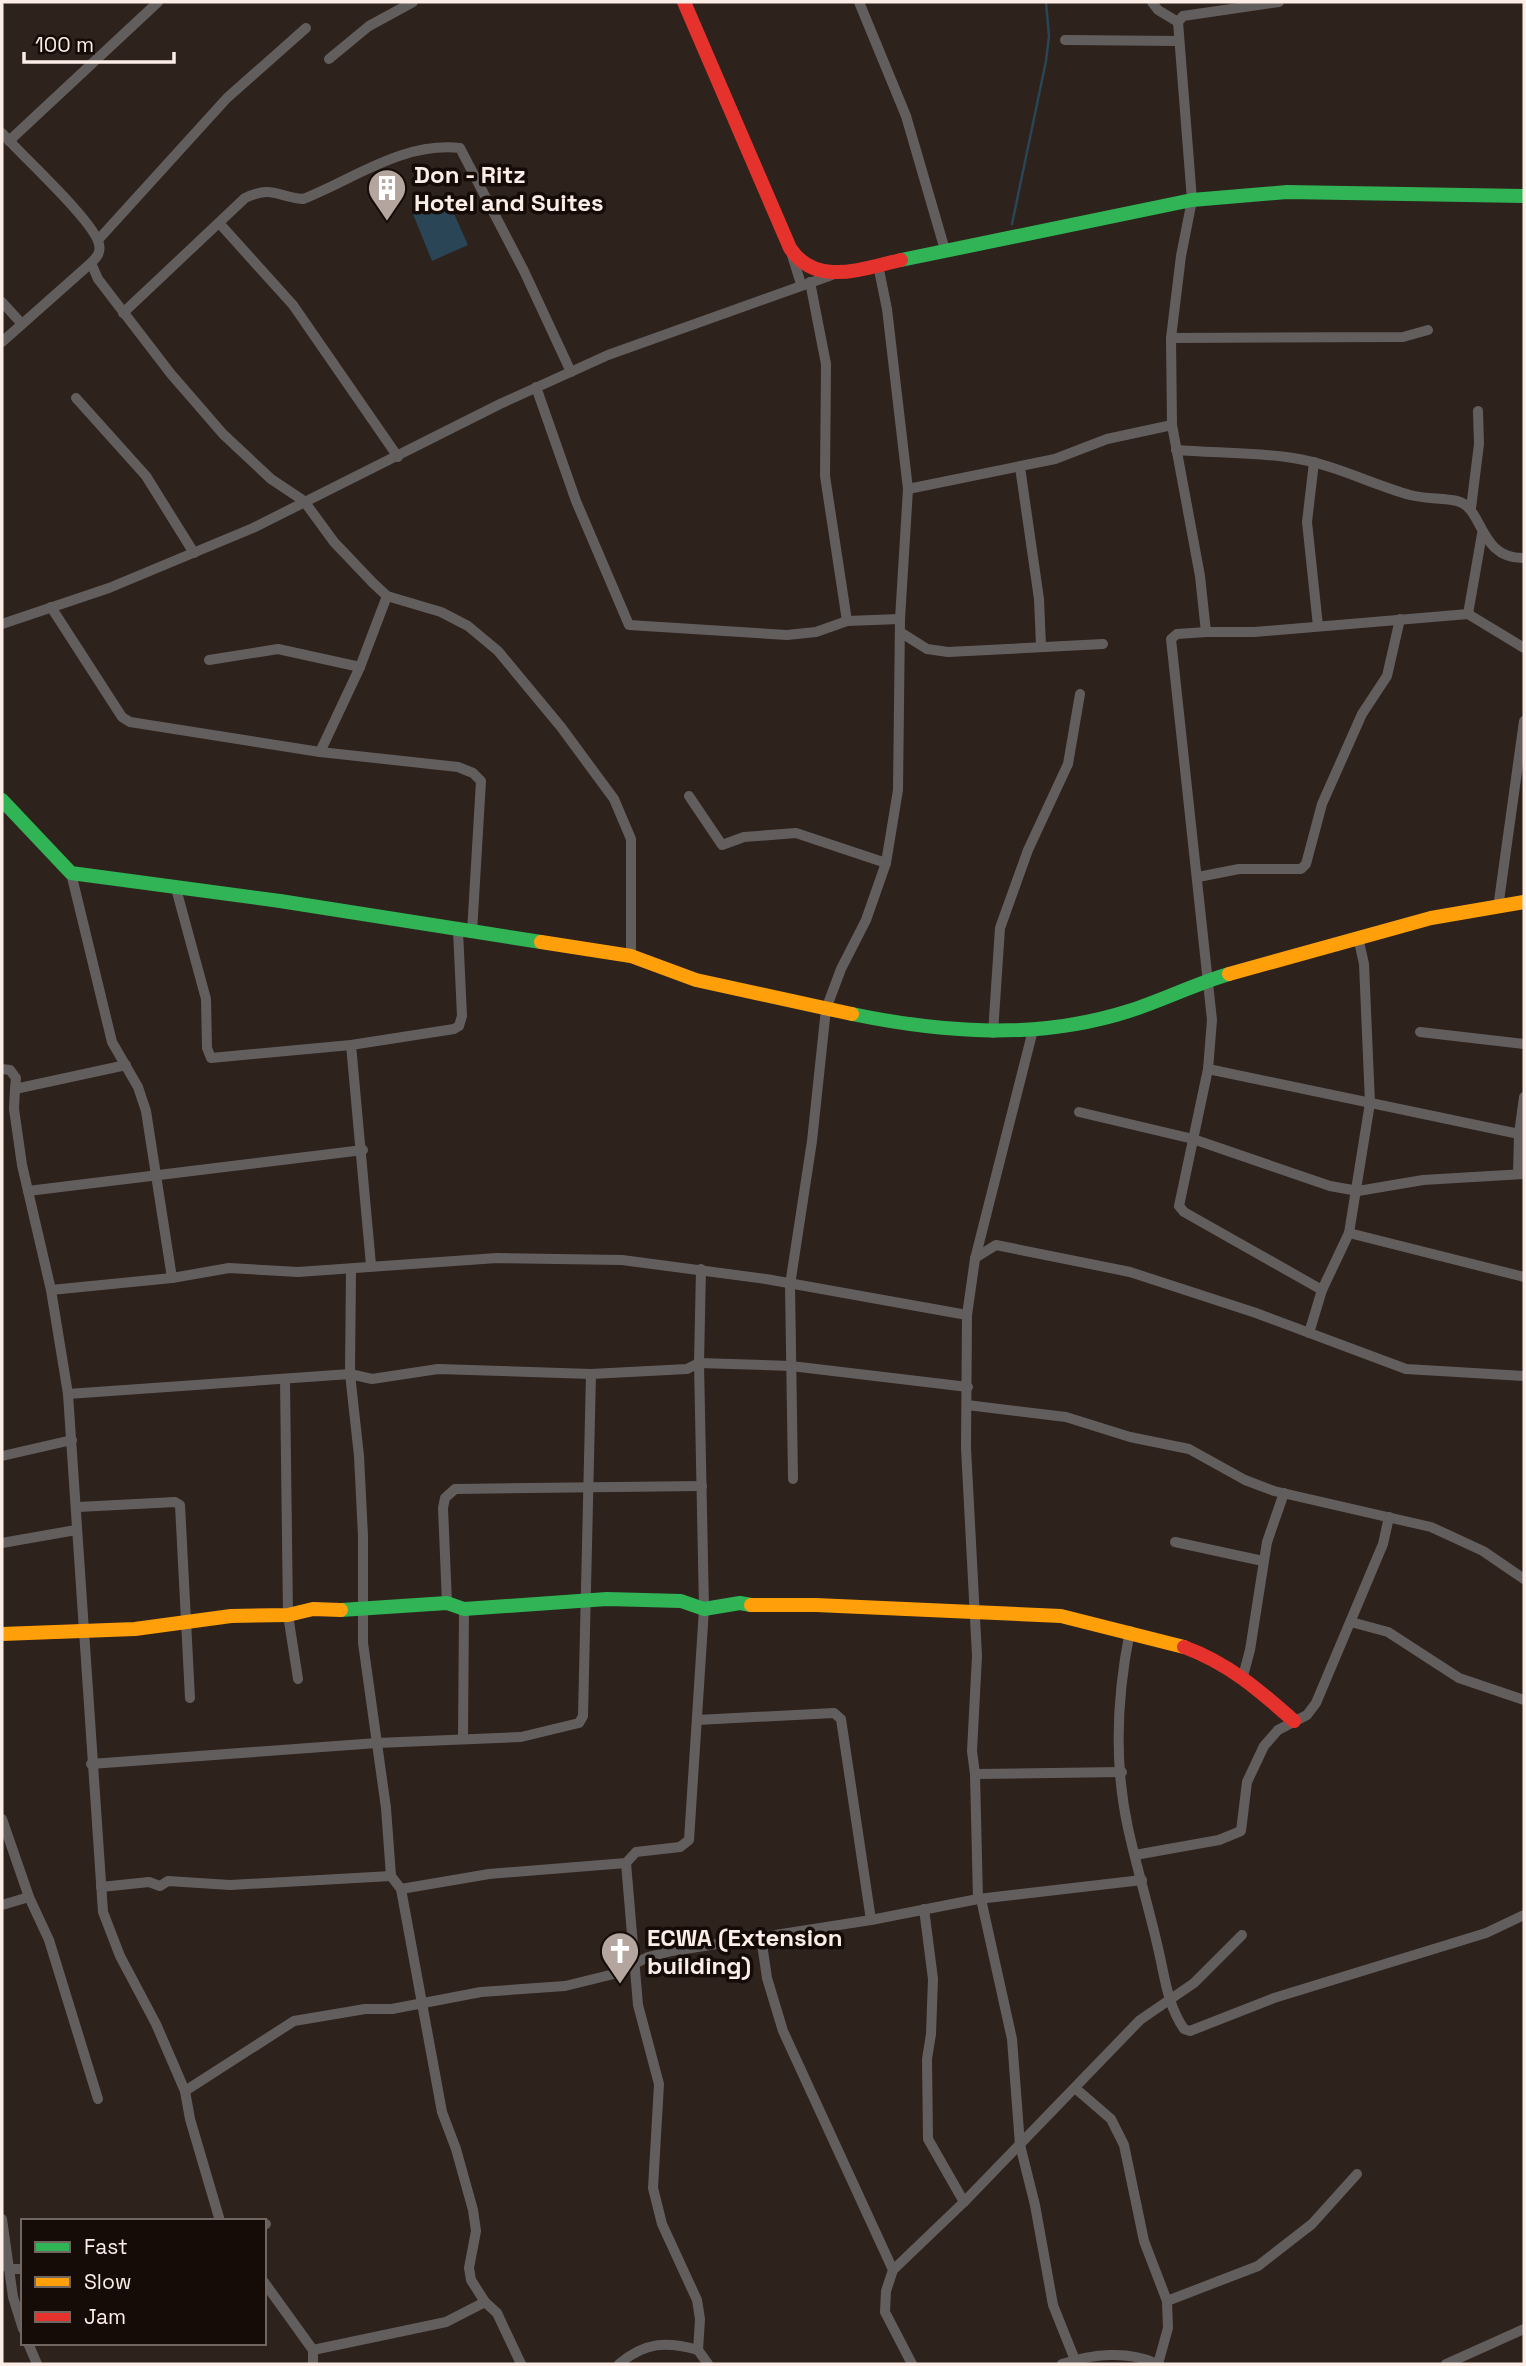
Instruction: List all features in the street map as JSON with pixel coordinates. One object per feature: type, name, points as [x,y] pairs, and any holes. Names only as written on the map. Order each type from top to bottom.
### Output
[{"type":"street","points":[[2,342],[99,255],[98,240],[90,228],[5,137],[158,2]]},
{"type":"street","points":[[329,59],[369,26],[413,2]]},
{"type":"street","points":[[684,2],[806,283],[827,364],[825,477],[848,621]]},
{"type":"street","points":[[859,2],[905,116],[945,250]]},
{"type":"street","points":[[1152,2],[1158,10],[1178,22]]},
{"type":"street","points":[[1206,632],[1200,576],[1172,425],[1171,338],[1181,256],[1192,200],[1178,22],[1183,16],[1279,2]]},
{"type":"street","points":[[98,240],[227,98],[306,28]]},
{"type":"street","points":[[1065,40],[1179,41]]},
{"type":"street","points":[[123,313],[245,198],[261,191],[279,191],[293,198],[303,198],[365,169],[416,150],[460,148],[524,271],[571,372]]},
{"type":"street","points":[[2,624],[109,588],[253,528],[536,387],[644,341],[834,274],[1192,200],[1313,192],[1524,196]]},
{"type":"street","points":[[220,224],[293,305],[398,457]]},
{"type":"street","points":[[790,248],[796,259],[810,270],[834,274]]},
{"type":"street","points":[[91,263],[98,279],[123,313],[223,434],[260,471],[303,501],[334,542],[387,596],[441,612],[468,626],[498,651],[614,799],[631,839],[631,957]]},
{"type":"street","points":[[793,1479],[790,1284],[813,1141],[826,1009],[841,969],[866,920],[886,863],[898,790],[900,619],[908,489],[887,309],[878,264]]},
{"type":"street","points":[[2,302],[22,324]]},
{"type":"street","points":[[1171,338],[1402,337],[1428,330]]},
{"type":"street","points":[[536,387],[576,501],[629,625],[787,635],[816,632],[848,621],[900,619]]},
{"type":"street","points":[[76,398],[146,476],[194,553]]},
{"type":"street","points":[[1478,411],[1479,444],[1471,508],[1482,534],[1503,555],[1524,558]]},
{"type":"street","points":[[908,489],[1055,459],[1133,432],[1172,425]]},
{"type":"street","points":[[1176,450],[1292,457],[1408,495],[1434,501],[1457,501],[1471,508]]},
{"type":"street","points":[[1314,462],[1307,522],[1318,626]]},
{"type":"street","points":[[1020,467],[1038,587],[1041,646]]},
{"type":"street","points":[[1468,614],[1482,534]]},
{"type":"street","points":[[320,752],[360,667],[387,596]]},
{"type":"street","points":[[51,607],[122,716],[130,722],[320,752],[458,767],[473,773],[481,781],[465,931],[462,1016],[459,1026],[352,1045],[211,1058],[207,1048],[205,999],[175,886]]},
{"type":"street","points":[[1322,1290],[1180,1210],[1178,1201],[1208,1069],[1212,1020],[1171,642],[1177,634],[1254,632],[1468,614],[1524,648]]},
{"type":"street","points":[[1198,877],[1239,869],[1300,869],[1306,864],[1322,804],[1363,714],[1387,676],[1400,620]]},
{"type":"street","points":[[900,632],[927,649],[948,652],[1103,644]]},
{"type":"street","points":[[209,660],[278,649],[360,667]]},
{"type":"street","points":[[993,1033],[1000,928],[1028,850],[1068,764],[1080,694]]},
{"type":"street","points":[[1497,908],[1524,721]]},
{"type":"street","points":[[689,796],[722,845],[744,837],[796,833],[886,863]]},
{"type":"street","points":[[2,800],[71,873],[112,1042],[138,1087],[146,1111],[172,1278]]},
{"type":"street","points":[[71,873],[98,879],[175,886],[631,957],[696,980],[826,1009],[894,1023],[993,1033],[1066,1026],[1128,1011],[1208,979],[1358,937],[1431,918],[1524,901]]},
{"type":"street","points":[[1309,1334],[1322,1290],[1340,1258],[1349,1233],[1358,1191],[1370,1103],[1364,964],[1358,937]]},
{"type":"street","points":[[1033,1030],[975,1259],[967,1315],[970,1552],[976,1612],[972,1751],[979,1899],[1012,2039],[1020,2145],[1035,2205],[1053,2305],[1075,2360]]},
{"type":"street","points":[[1420,1032],[1524,1044]]},
{"type":"street","points":[[352,1045],[371,1265]]},
{"type":"street","points":[[15,1089],[102,1073],[126,1065]]},
{"type":"street","points":[[2,1069],[10,1070],[16,1078],[14,1108],[28,1191],[51,1290],[68,1394],[78,1507],[76,1530],[101,1887],[109,1931],[185,2091],[190,2119],[219,2219]]},
{"type":"street","points":[[1208,1069],[1519,1134]]},
{"type":"street","points":[[1079,1112],[1193,1139],[1330,1186],[1358,1191],[1423,1180],[1521,1174],[1519,1134],[1524,1097]]},
{"type":"street","points":[[28,1191],[363,1150]]},
{"type":"street","points":[[1349,1233],[1524,1277]]},
{"type":"street","points":[[975,1259],[996,1245],[1090,1262],[1172,1285],[1406,1369],[1524,1376]]},
{"type":"street","points":[[51,1290],[172,1278],[229,1268],[298,1272],[497,1258],[597,1259],[701,1269],[967,1315]]},
{"type":"street","points":[[351,1269],[350,1374],[359,1456],[363,1643],[391,1876],[401,1889],[442,2112],[456,2149],[473,2210],[476,2231],[469,2268],[471,2280],[485,2302],[497,2313],[521,2364]]},
{"type":"street","points":[[401,1889],[489,1874],[626,1863],[636,1852],[680,1847],[689,1840],[704,1609],[699,1363],[701,1269]]},
{"type":"street","points":[[68,1394],[285,1381],[350,1374],[372,1379],[438,1370],[591,1374],[687,1368],[699,1363],[791,1366],[968,1387]]},
{"type":"street","points":[[92,1765],[377,1743],[521,1737],[579,1723],[583,1716],[588,1600],[591,1374]]},
{"type":"street","points":[[285,1381],[288,1615],[298,1679]]},
{"type":"street","points":[[967,1405],[1066,1417],[1130,1437],[1189,1449],[1245,1480],[1284,1493],[1431,1527],[1483,1551],[1524,1579]]},
{"type":"street","points":[[2,1456],[72,1440]]},
{"type":"street","points":[[447,1603],[443,1508],[450,1492],[589,1486],[702,1486]]},
{"type":"street","points":[[1243,1676],[1250,1650],[1263,1561],[1284,1493]]},
{"type":"street","points":[[78,1507],[175,1502],[180,1505],[184,1624],[190,1698]]},
{"type":"street","points":[[1135,1854],[1219,1840],[1241,1831],[1247,1782],[1257,1759],[1278,1730],[1307,1715],[1316,1703],[1383,1544],[1389,1517]]},
{"type":"street","points":[[2,1543],[76,1530]]},
{"type":"street","points":[[1175,1542],[1263,1561]]},
{"type":"street","points":[[2,1634],[135,1629],[231,1616],[288,1615],[313,1609],[363,1610],[447,1603],[464,1609],[588,1600],[681,1601],[704,1609],[740,1603],[754,1606],[1061,1616],[1163,1639],[1214,1658],[1243,1676],[1294,1721]]},
{"type":"street","points":[[463,1739],[464,1609]]},
{"type":"street","points":[[1351,1622],[1388,1632],[1459,1678],[1524,1700]]},
{"type":"street","points":[[1130,1631],[1122,1671],[1118,1739],[1128,1826],[1159,1951],[1161,1976],[1180,2023],[1190,2031],[1274,1998],[1486,1933],[1524,1915]]},
{"type":"street","points":[[697,1720],[834,1713],[841,1718],[845,1728],[872,1920]]},
{"type":"street","points":[[975,1774],[1122,1772]]},
{"type":"street","points":[[2,1819],[29,1897],[49,1940],[98,2099]]},
{"type":"street","points":[[626,1863],[638,2005],[659,2084],[653,2188],[662,2224],[697,2300],[700,2319],[698,2350]]},
{"type":"street","points":[[101,1887],[149,1882],[160,1886],[168,1881],[230,1885],[391,1876]]},
{"type":"street","points":[[185,2091],[294,2021],[365,2010],[393,2009],[423,2001],[523,1987],[565,1986],[614,1974],[648,1956],[872,1920],[979,1899],[1142,1880]]},
{"type":"street","points":[[2,1905],[29,1897]]},
{"type":"street","points":[[924,1909],[933,1979],[931,2034],[927,2059],[928,2139],[964,2202]]},
{"type":"street","points":[[912,2364],[885,2312],[886,2291],[893,2270],[964,2202],[1140,2020],[1194,1983],[1242,1935]]},
{"type":"street","points":[[761,1937],[767,1978],[783,2031],[893,2270]]},
{"type":"street","points":[[1062,2364],[1087,2356],[1143,2358],[1158,2364],[1168,2328],[1167,2301],[1144,2241],[1118,2128],[1075,2088]]},
{"type":"street","points":[[1167,2301],[1250,2270],[1312,2224],[1357,2174]]},
{"type":"street","points":[[2,2218],[6,2266],[21,2323]]},
{"type":"street","points":[[266,2285],[313,2350],[313,2364]]},
{"type":"street","points":[[313,2350],[446,2322],[485,2302]]},
{"type":"street","points":[[1446,2364],[1524,2329]]},
{"type":"street","points":[[619,2364],[650,2343],[680,2344],[698,2350],[708,2364]]},
{"type":"street","points":[[30,2345],[37,2364]]},
{"type":"water","points":[[448,200],[468,245],[432,261],[413,214]]},
{"type":"waterway","points":[[1012,224],[1046,61],[1049,36],[1046,2]]},
{"type":"traffic: fast","points":[[901,260],[1192,200],[1287,192],[1524,196]]},
{"type":"traffic: fast","points":[[2,800],[71,873],[280,901],[541,942]]},
{"type":"traffic: fast","points":[[852,1014],[921,1026],[1026,1030],[1095,1020],[1129,1011],[1229,974]]},
{"type":"traffic: fast","points":[[341,1610],[447,1603],[464,1609],[607,1599],[681,1601],[704,1609],[740,1603],[751,1605]]},
{"type":"traffic: slow","points":[[1229,974],[1431,918],[1524,902]]},
{"type":"traffic: slow","points":[[541,942],[631,956],[696,980],[852,1014]]},
{"type":"traffic: slow","points":[[751,1605],[816,1605],[1061,1616],[1184,1647]]},
{"type":"traffic: slow","points":[[2,1634],[135,1629],[231,1616],[288,1615],[313,1609],[341,1610]]},
{"type":"traffic: jam","points":[[684,2],[790,248],[813,268],[827,271],[856,270],[901,260]]},
{"type":"traffic: jam","points":[[1184,1647],[1229,1669],[1294,1721]]},
{"type":"place","name":"Don - Ritz Hotel and Suites","points":[[387,222]]},
{"type":"place","name":"ECWA (Extension building)","points":[[620,1985]]}]
